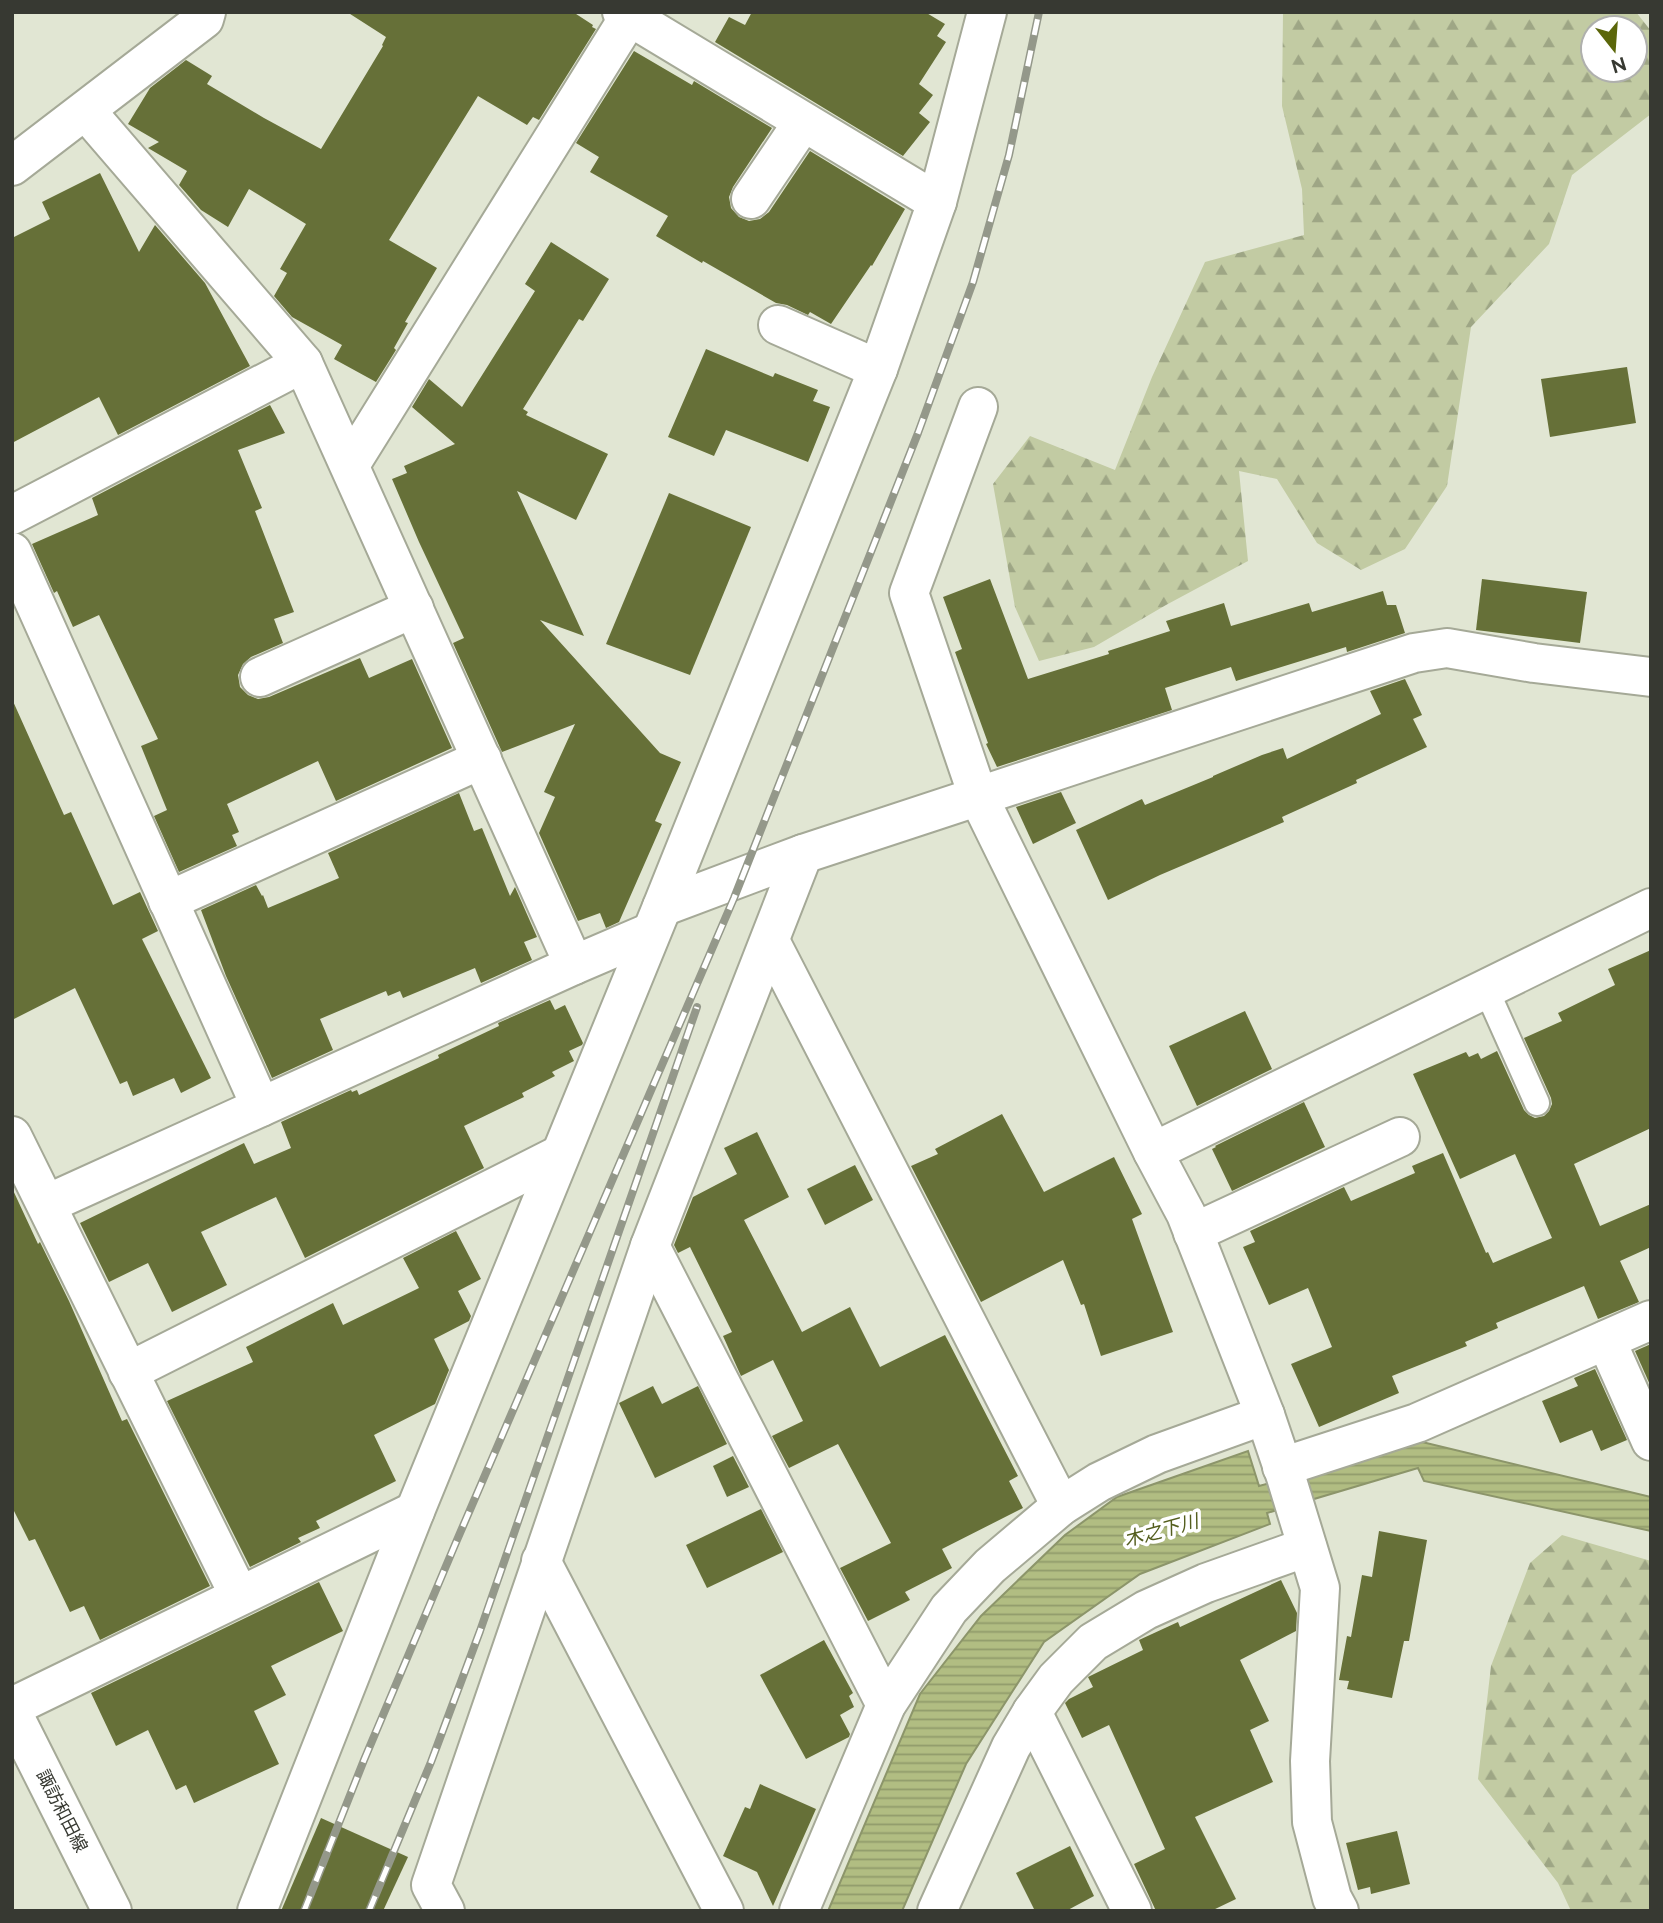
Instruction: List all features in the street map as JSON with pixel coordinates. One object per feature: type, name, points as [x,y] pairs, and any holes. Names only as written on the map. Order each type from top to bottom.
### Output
[{"type":"street","points":[[12,166],[204,19],[206,12]]},
{"type":"street","points":[[257,1911],[415,1511],[657,920],[877,369],[937,202],[987,12]]},
{"type":"street","points":[[349,465],[626,14],[937,202]]},
{"type":"street","points":[[86,111],[303,363],[574,965]]},
{"type":"street","points":[[751,199],[803,122]]},
{"type":"street","points":[[778,325],[877,369]]},
{"type":"street","points":[[12,515],[303,363]]},
{"type":"street","points":[[978,407],[909,593],[978,796],[1186,1214],[1265,1415],[1284,1472],[1320,1588],[1310,1761],[1312,1822],[1332,1898],[1339,1911]]},
{"type":"street","points":[[12,552],[261,1107]]},
{"type":"street","points":[[260,677],[414,608]]},
{"type":"street","points":[[47,1204],[574,965],[657,920],[803,854],[978,796],[1414,653],[1447,648],[1534,663],[1651,677]]},
{"type":"street","points":[[168,901],[482,759]]},
{"type":"street","points":[[445,1911],[431,1885],[650,1246],[803,854]]},
{"type":"street","points":[[1153,1152],[1651,908]]},
{"type":"street","points":[[770,941],[1061,1506]]},
{"type":"street","points":[[12,1136],[239,1595]]},
{"type":"street","points":[[1193,1233],[1400,1137]]},
{"type":"street","points":[[128,1372],[559,1155]]},
{"type":"street","points":[[650,1246],[886,1705]]},
{"type":"street","points":[[1284,1472],[1417,1423],[1651,1320]]},
{"type":"street","points":[[1606,1340],[1651,1441]]},
{"type":"street","points":[[799,1911],[886,1705],[949,1609],[990,1566],[1061,1506],[1099,1482],[1157,1454],[1265,1415]]},
{"type":"street","points":[[12,1709],[239,1595],[415,1511]]},
{"type":"street","points":[[937,1911],[1011,1747],[1031,1712],[1056,1679],[1093,1642],[1146,1610],[1304,1537]]},
{"type":"street","points":[[541,1561],[724,1911]]},
{"type":"street","name":"諏訪和田線","points":[[12,1709],[112,1911]]},
{"type":"street","points":[[1031,1712],[1132,1911]]},
{"type":"lane","points":[[1486,989],[1537,1103]]},
{"type":"green space","points":[[1283,12],[1636,12],[1638,14],[1579,14],[1579,84],[1649,84],[1649,28],[1651,31],[1651,114],[1572,175],[1549,244],[1471,327],[1447,486],[1405,549],[1361,570],[1317,543],[1277,479],[1239,471],[1248,561],[1094,647],[1039,661],[1015,607],[993,484],[1030,436],[1115,470],[1152,377],[1205,262],[1304,235],[1302,189],[1282,106]]},
{"type":"green space","points":[[1562,1535],[1651,1561],[1651,1911],[1571,1911],[1558,1883],[1478,1779],[1491,1666],[1530,1563]]},
{"type":"water","name":"木之下川","points":[[1422,1442],[1651,1497],[1651,1531],[1424,1481],[1418,1468],[1267,1513],[1270,1524],[1140,1574],[1044,1642],[966,1764],[902,1911],[828,1911],[920,1694],[981,1616],[1065,1535],[1117,1497],[1248,1451],[1259,1486]]},
{"type":"building","points":[[347,12],[573,12],[596,29],[539,120],[533,117],[527,125],[478,96],[389,240],[437,268],[405,322],[408,323],[394,348],[396,350],[376,382],[334,359],[342,345],[292,317],[274,296],[287,273],[280,269],[306,224],[249,189],[228,227],[201,210],[179,185],[187,171],[148,148],[159,142],[128,124],[150,88],[186,60],[212,76],[207,84],[321,149],[386,37]]},
{"type":"building","points":[[752,12],[925,12],[945,24],[937,36],[946,42],[919,84],[933,95],[919,113],[930,122],[903,156],[715,42],[729,17],[745,25]]},
{"type":"building","points":[[634,51],[692,85],[694,81],[772,128],[729,197],[731,208],[739,217],[749,221],[760,219],[769,212],[810,151],[905,209],[872,266],[831,324],[810,312],[808,315],[776,303],[656,236],[668,216],[590,172],[599,157],[576,143]]},
{"type":"building","points":[[100,173],[139,252],[155,225],[205,283],[250,366],[118,435],[99,397],[12,443],[12,238],[50,219],[42,202]]},
{"type":"building","points":[[551,242],[609,279],[583,321],[579,319],[523,409],[528,412],[526,415],[608,454],[576,520],[517,491],[584,636],[540,620],[660,753],[681,762],[655,821],[662,824],[619,922],[606,928],[600,913],[578,921],[539,833],[555,797],[544,792],[575,724],[502,752],[453,643],[464,638],[392,479],[407,473],[404,466],[455,444],[412,407],[429,379],[462,407],[535,291],[525,284]]},
{"type":"building","points":[[706,349],[773,377],[775,373],[818,390],[813,401],[830,407],[808,462],[726,430],[714,456],[668,437]]},
{"type":"building","points":[[1627,367],[1636,423],[1550,437],[1541,379]]},
{"type":"building","points":[[270,405],[285,433],[238,450],[262,508],[255,511],[294,612],[274,619],[283,643],[251,657],[243,664],[238,675],[240,687],[248,695],[258,699],[269,697],[360,658],[369,678],[412,659],[452,748],[336,801],[318,761],[227,804],[239,832],[232,835],[237,846],[179,872],[154,816],[167,810],[141,746],[158,739],[99,615],[73,627],[32,544],[98,515],[92,498]]},
{"type":"building","points":[[669,493],[751,527],[690,675],[606,644]]},
{"type":"building","points":[[990,579],[1028,679],[1109,654],[1108,651],[1170,631],[1166,621],[1224,603],[1231,626],[1309,603],[1312,612],[1383,591],[1387,605],[1396,605],[1405,633],[1347,652],[1346,647],[1236,681],[1231,667],[1165,688],[1172,710],[997,767],[986,744],[988,743],[955,652],[962,649],[943,597]]},
{"type":"building","points":[[1482,579],[1587,592],[1580,643],[1476,630]]},
{"type":"building","points":[[1405,679],[1422,715],[1413,719],[1427,747],[1282,817],[1284,822],[1108,900],[1076,830],[1142,799],[1145,805],[1262,755],[1283,748],[1287,759],[1381,714],[1370,691]]},
{"type":"building","points":[[12,699],[64,815],[71,812],[113,905],[140,892],[158,931],[142,939],[211,1078],[181,1093],[174,1078],[133,1096],[127,1081],[120,1084],[75,988],[12,1020]]},
{"type":"building","points":[[1061,792],[1076,823],[1033,844],[1016,807]]},
{"type":"building","points":[[459,793],[474,831],[482,828],[510,896],[515,887],[537,937],[524,942],[532,960],[481,983],[475,968],[403,998],[400,991],[388,996],[386,991],[320,1019],[333,1050],[272,1078],[226,976],[201,910],[256,885],[268,908],[339,878],[328,853]]},
{"type":"building","points":[[1651,950],[1651,1128],[1574,1164],[1600,1226],[1651,1204],[1651,1247],[1620,1261],[1639,1302],[1598,1319],[1584,1286],[1496,1323],[1498,1328],[1465,1342],[1467,1346],[1392,1376],[1399,1393],[1319,1427],[1291,1364],[1332,1347],[1308,1288],[1269,1305],[1243,1247],[1255,1242],[1250,1231],[1344,1187],[1351,1201],[1415,1173],[1412,1166],[1443,1153],[1486,1253],[1488,1252],[1493,1263],[1552,1238],[1515,1154],[1460,1179],[1413,1074],[1466,1052],[1469,1057],[1478,1053],[1481,1059],[1497,1051],[1524,1110],[1535,1118],[1544,1116],[1552,1104],[1551,1098],[1524,1038],[1562,1021],[1558,1013],[1615,985],[1608,969]]},
{"type":"building","points":[[550,1000],[555,1010],[565,1005],[583,1043],[569,1051],[574,1061],[552,1072],[555,1076],[522,1093],[524,1097],[464,1126],[484,1168],[305,1258],[276,1197],[201,1232],[227,1285],[172,1312],[148,1263],[109,1282],[80,1223],[244,1143],[254,1164],[291,1148],[281,1122],[351,1090],[357,1090],[359,1095],[439,1058],[438,1055],[499,1026],[498,1023]]},
{"type":"building","points":[[1245,1011],[1272,1069],[1197,1106],[1169,1046]]},
{"type":"building","points":[[1304,1102],[1325,1147],[1232,1191],[1212,1149]]},
{"type":"building","points":[[1002,1114],[1044,1192],[1114,1157],[1142,1214],[1132,1219],[1173,1332],[1101,1356],[1084,1304],[1081,1305],[1063,1260],[981,1302],[911,1166],[938,1154],[935,1149]]},
{"type":"building","points":[[757,1132],[789,1197],[744,1220],[802,1332],[850,1307],[880,1367],[945,1335],[1018,1476],[1009,1481],[1023,1508],[942,1549],[952,1568],[905,1592],[910,1600],[868,1621],[840,1568],[891,1543],[838,1444],[789,1468],[772,1436],[803,1421],[773,1360],[741,1376],[723,1336],[732,1332],[690,1247],[678,1253],[674,1245],[693,1197],[737,1174],[724,1148]]},
{"type":"building","points":[[855,1165],[873,1200],[825,1225],[807,1189]]},
{"type":"building","points":[[12,1188],[69,1301],[122,1421],[127,1419],[210,1586],[100,1640],[84,1606],[70,1612],[35,1539],[29,1541],[12,1507]]},
{"type":"building","points":[[456,1231],[481,1279],[458,1291],[471,1316],[469,1321],[434,1339],[449,1370],[435,1404],[374,1435],[396,1481],[316,1521],[320,1528],[298,1538],[301,1542],[250,1567],[167,1401],[253,1362],[246,1347],[333,1303],[343,1325],[419,1288],[403,1258]]},
{"type":"building","points":[[1651,1344],[1651,1387],[1635,1351]]},
{"type":"building","points":[[1595,1369],[1627,1440],[1601,1451],[1592,1430],[1560,1443],[1542,1401],[1578,1386],[1574,1378]]},
{"type":"building","points":[[653,1386],[662,1404],[698,1386],[727,1444],[655,1478],[619,1403]]},
{"type":"building","points":[[733,1456],[749,1487],[727,1497],[713,1466]]},
{"type":"building","points":[[761,1509],[783,1552],[707,1588],[686,1545]]},
{"type":"building","points":[[1379,1531],[1427,1540],[1409,1641],[1404,1641],[1392,1698],[1347,1689],[1349,1681],[1339,1680],[1347,1636],[1351,1637],[1362,1575],[1372,1577]]},
{"type":"building","points":[[1281,1580],[1297,1613],[1296,1631],[1240,1660],[1269,1721],[1250,1730],[1273,1782],[1195,1817],[1236,1899],[1211,1911],[1156,1911],[1134,1864],[1165,1849],[1109,1725],[1082,1738],[1065,1703],[1093,1687],[1088,1677],[1143,1650],[1139,1640],[1178,1622],[1180,1627]]},
{"type":"building","points":[[319,1582],[343,1631],[271,1666],[286,1695],[254,1711],[279,1764],[194,1803],[186,1785],[176,1790],[148,1730],[116,1746],[91,1693]]},
{"type":"building","points":[[824,1640],[853,1693],[849,1696],[854,1707],[840,1715],[850,1734],[849,1737],[806,1759],[760,1675]]},
{"type":"building","points":[[760,1784],[816,1809],[773,1906],[757,1872],[723,1856],[745,1807],[750,1809]]},
{"type":"building","points":[[321,1818],[408,1857],[383,1911],[281,1911]]},
{"type":"building","points":[[1397,1831],[1410,1884],[1371,1894],[1370,1887],[1358,1890],[1346,1843]]},
{"type":"building","points":[[1070,1846],[1094,1896],[1066,1911],[1035,1911],[1016,1873]]},
{"type":"railway","points":[[304,1911],[364,1760],[457,1540],[734,898],[918,433],[973,282],[1009,155],[1039,12]]},
{"type":"railway","points":[[369,1911],[431,1762],[480,1631],[697,1007]]}]
